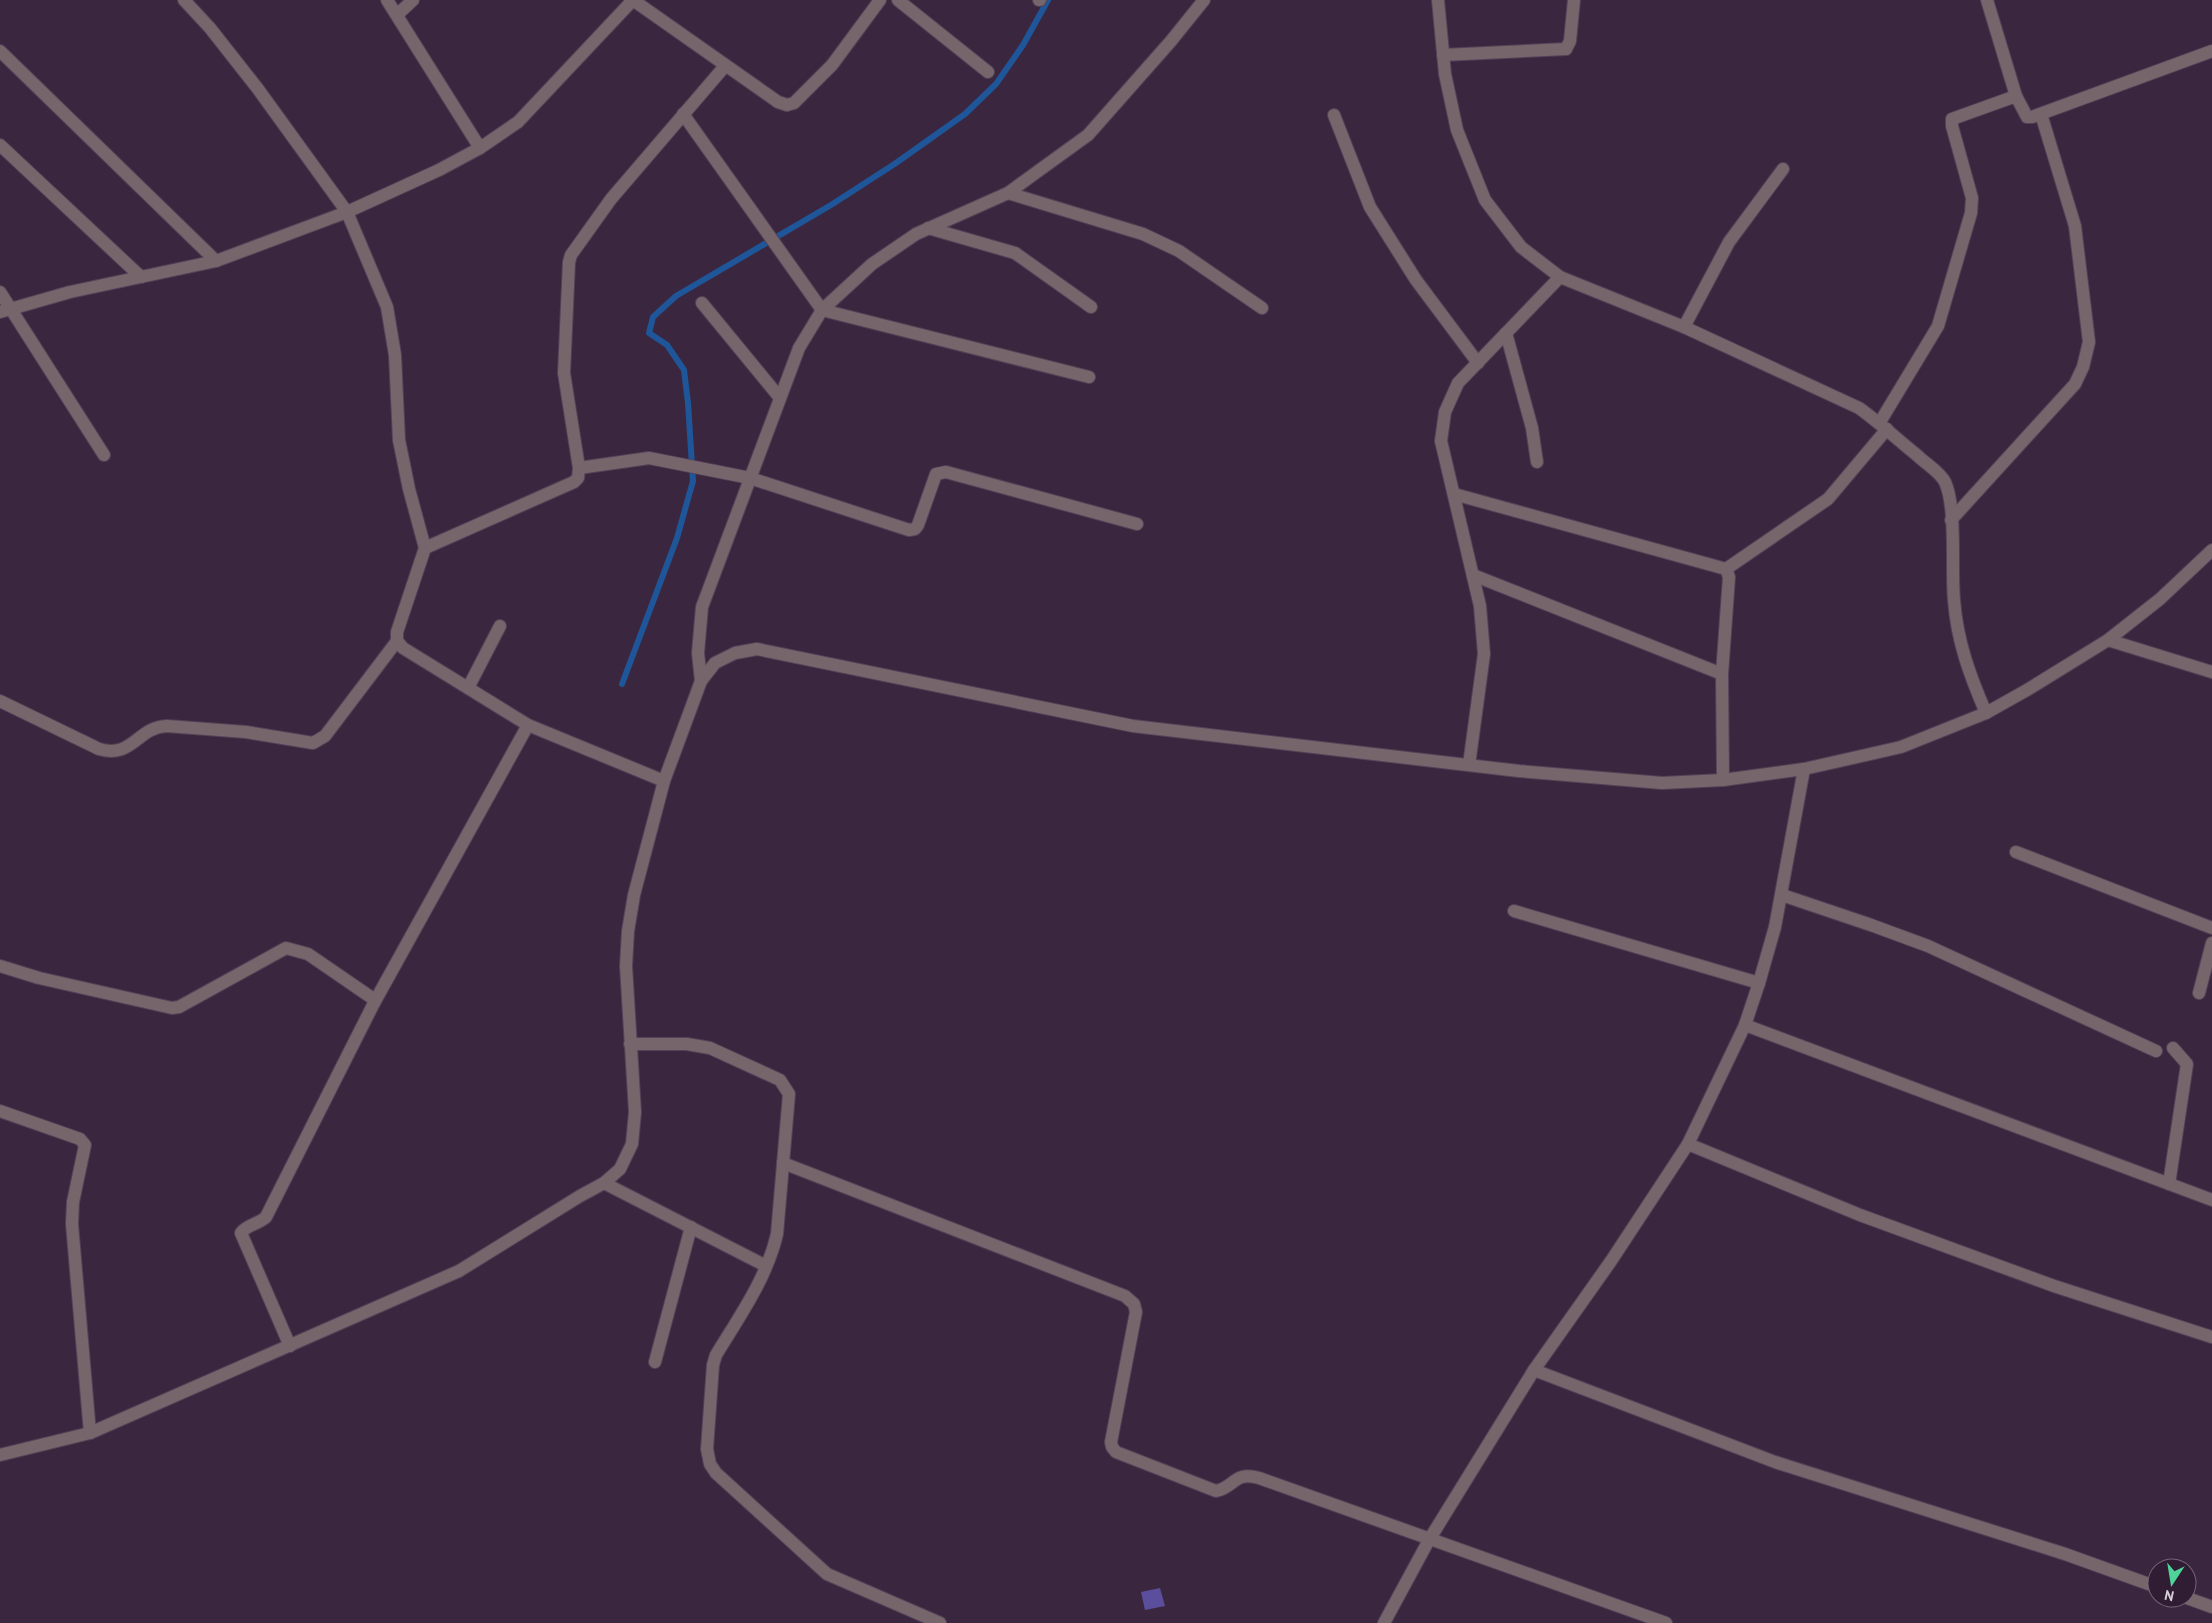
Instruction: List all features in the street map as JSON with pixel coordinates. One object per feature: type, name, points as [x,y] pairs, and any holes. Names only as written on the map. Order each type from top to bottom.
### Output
[{"type":"street","points":[[0,701],[99,749],[112,753],[121,750],[156,726],[246,732],[313,744],[325,736],[397,641],[397,632],[425,548],[409,489],[399,440],[395,354],[387,306],[348,212],[258,90],[210,28],[184,0]]},
{"type":"street","points":[[387,0],[398,14],[480,148]]},
{"type":"street","points":[[398,14],[413,0]]},
{"type":"street","points":[[6,310],[70,292],[216,261],[348,212],[480,148],[518,122],[633,0],[725,66],[778,102],[787,105],[794,104],[832,65],[880,0]]},
{"type":"street","points":[[898,0],[988,72]]},
{"type":"street","points":[[701,681],[698,653],[702,608],[799,348],[822,310],[872,264],[916,234],[1008,193],[1088,134],[1171,41],[1204,0]]},
{"type":"street","points":[[1438,0],[1444,55],[1457,130],[1486,200],[1521,247],[1560,277],[1684,327],[1859,408],[1883,426],[1942,477],[1948,490],[1954,600],[1958,636],[1967,670],[1986,713]]},
{"type":"street","points":[[1444,55],[1566,48],[1570,41],[1574,0]]},
{"type":"street","points":[[1987,0],[2016,96],[2027,117],[2212,52]]},
{"type":"street","points":[[0,51],[216,261]]},
{"type":"street","points":[[425,548],[574,482],[578,478],[579,468],[564,373],[569,262],[573,250],[611,199],[725,66]]},
{"type":"street","points":[[1454,494],[1726,569],[1828,499],[1883,426],[1938,326],[1971,213],[1972,198],[1952,126],[1952,119],[2016,96]]},
{"type":"street","points":[[683,114],[822,310],[1089,377]]},
{"type":"street","points":[[1951,520],[2075,384],[2087,355],[2089,342],[2075,226],[2040,114]]},
{"type":"street","points":[[1334,115],[1370,207],[1416,280],[1478,362]]},
{"type":"street","points":[[0,145],[141,277]]},
{"type":"street","points":[[1684,327],[1729,242],[1783,169]]},
{"type":"street","points":[[1008,193],[1143,234],[1179,252],[1262,308]]},
{"type":"street","points":[[928,228],[1015,253],[1091,307]]},
{"type":"street","points":[[1469,765],[1484,654],[1480,606],[1441,442],[1445,412],[1458,383],[1560,277]]},
{"type":"street","points":[[0,292],[6,310],[104,455]]},
{"type":"street","points":[[702,303],[780,398]]},
{"type":"street","points":[[1506,332],[1532,428],[1538,462]]},
{"type":"street","points":[[579,468],[649,458],[750,478],[903,529],[914,529],[918,525],[934,477],[936,474],[946,472],[1137,524]]},
{"type":"street","points":[[0,1455],[90,1433],[459,1271],[604,1183],[620,1169],[632,1144],[635,1112],[626,966],[628,931],[634,895],[664,780],[701,681],[715,663],[735,652],[757,649],[1132,726],[1469,765],[1662,783],[1723,780],[1804,769],[1901,747],[1986,713],[2108,640],[2160,599],[2212,550]]},
{"type":"street","points":[[1723,780],[1722,674],[1729,577],[1726,569]]},
{"type":"street","points":[[1473,575],[1722,674]]},
{"type":"street","points":[[468,688],[500,626]]},
{"type":"street","points":[[2108,640],[2212,672]]},
{"type":"street","points":[[397,641],[403,648],[528,725],[664,780]]},
{"type":"street","points":[[290,1346],[242,1233],[244,1229],[260,1222],[266,1216],[375,1000],[528,725]]},
{"type":"street","points":[[1384,1623],[1430,1540],[1534,1370],[1611,1260],[1688,1144],[1745,1025],[1759,983],[1782,895],[1804,769]]},
{"type":"street","points":[[2016,852],[2212,928]]},
{"type":"street","points":[[1782,895],[1871,924],[1928,946],[2156,1051]]},
{"type":"street","points":[[1514,911],[1759,983]]},
{"type":"street","points":[[2198,993],[2212,944]]},
{"type":"street","points":[[0,966],[39,978],[172,1008],[180,1007],[286,948],[308,954],[375,1000]]},
{"type":"street","points":[[1745,1025],[2212,1200]]},
{"type":"street","points":[[630,1044],[687,1044],[710,1048],[780,1080],[789,1094],[777,1234],[771,1255],[756,1288],[716,1355],[713,1365],[707,1449],[710,1464],[716,1473],[823,1571],[940,1623]]},
{"type":"street","points":[[2169,1184],[2188,1064],[2173,1048]]},
{"type":"street","points":[[0,1111],[80,1139],[85,1144],[74,1202],[72,1224],[90,1433]]},
{"type":"street","points":[[1688,1144],[1869,1218],[2054,1286],[2212,1338]]},
{"type":"street","points":[[783,1162],[1125,1296],[1131,1300],[1136,1312],[1111,1442],[1114,1450],[1216,1490],[1222,1489],[1237,1478],[1250,1476],[1666,1623]]},
{"type":"street","points":[[604,1183],[766,1266]]},
{"type":"street","points":[[654,1362],[690,1228]]},
{"type":"street","points":[[1534,1370],[1775,1462],[2065,1554],[2147,1583]]},
{"type":"street","points":[[2197,1602],[2212,1607]]},
{"type":"building","points":[[1160,1588],[1165,1606],[1145,1610],[1141,1592]]},
{"type":"waterway","points":[[622,684],[677,538],[693,481],[684,370],[667,345],[649,333],[653,317],[676,296],[831,205],[896,163],[965,114],[996,84],[1023,45],[1048,0]]}]
